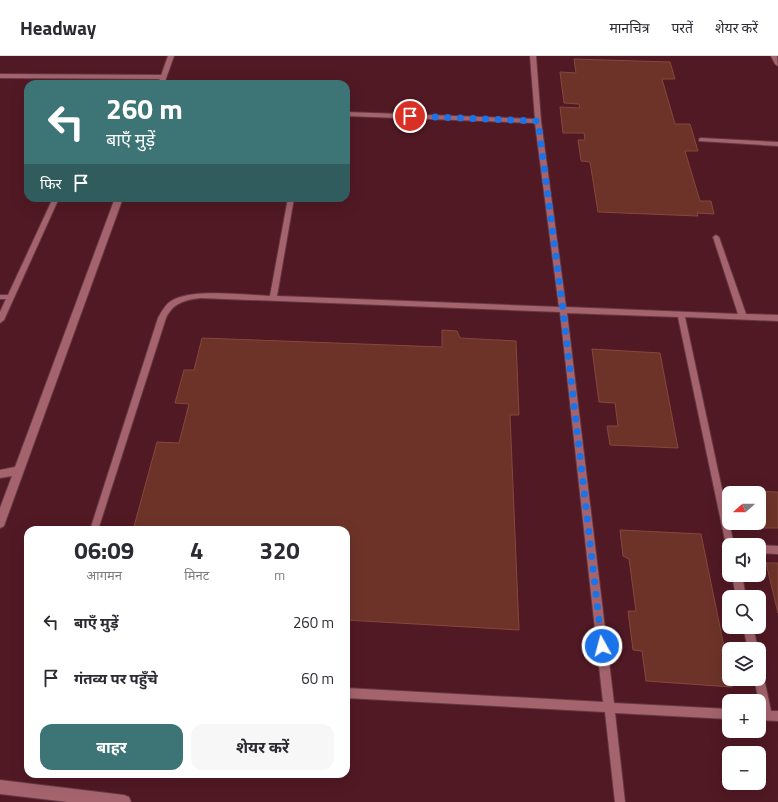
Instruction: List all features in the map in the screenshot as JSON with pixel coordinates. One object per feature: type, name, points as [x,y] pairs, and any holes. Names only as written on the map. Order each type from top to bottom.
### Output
[{"type":"street","points":[[162,80],[171,56]]},
{"type":"street","points":[[0,523],[118,202]]},
{"type":"street","points":[[0,474],[18,471]]},
{"type":"street","points":[[0,787],[124,802]]},
{"type":"lane","points":[[533,56],[538,121],[563,310],[620,802]]},
{"type":"lane","points":[[774,56],[778,64]]},
{"type":"lane","points":[[0,76],[109,77],[149,80]]},
{"type":"lane","points":[[350,114],[538,121]]},
{"type":"lane","points":[[700,140],[778,144]]},
{"type":"lane","points":[[0,320],[54,202]]},
{"type":"lane","points":[[273,299],[290,202]]},
{"type":"lane","points":[[716,237],[743,317]]},
{"type":"lane","points":[[95,526],[165,309],[171,304],[191,297],[200,296],[778,318]]},
{"type":"lane","points":[[0,297],[10,297]]},
{"type":"lane","points":[[681,314],[729,538]]},
{"type":"lane","points":[[766,549],[778,550]]},
{"type":"lane","points":[[350,693],[722,714]]},
{"type":"lane","points":[[766,716],[778,716]]},
{"type":"building","points":[[574,59],[670,62],[675,79],[662,79],[675,124],[690,124],[698,151],[685,151],[700,201],[711,201],[714,214],[697,213],[698,216],[598,212],[590,162],[581,161],[578,140],[585,140],[584,133],[563,133],[560,107],[580,108],[579,104],[564,103],[560,72],[576,73]]},
{"type":"building","points":[[442,330],[457,331],[460,338],[516,341],[519,415],[510,415],[519,630],[350,620],[350,526],[134,526],[157,442],[179,443],[189,404],[175,403],[184,370],[194,370],[202,338],[442,347]]},
{"type":"building","points":[[592,349],[660,353],[678,448],[610,445],[607,426],[618,426],[615,403],[599,402]]},
{"type":"building","points":[[766,492],[778,492],[778,528],[766,528]]},
{"type":"building","points":[[620,530],[701,534],[723,642],[722,686],[732,687],[646,681],[642,651],[633,650],[628,611],[636,611],[629,559],[623,556]]},
{"type":"building","points":[[766,563],[778,563],[778,613]]},
{"type":"route","points":[[410,116],[538,121],[563,310],[602,646]]}]
